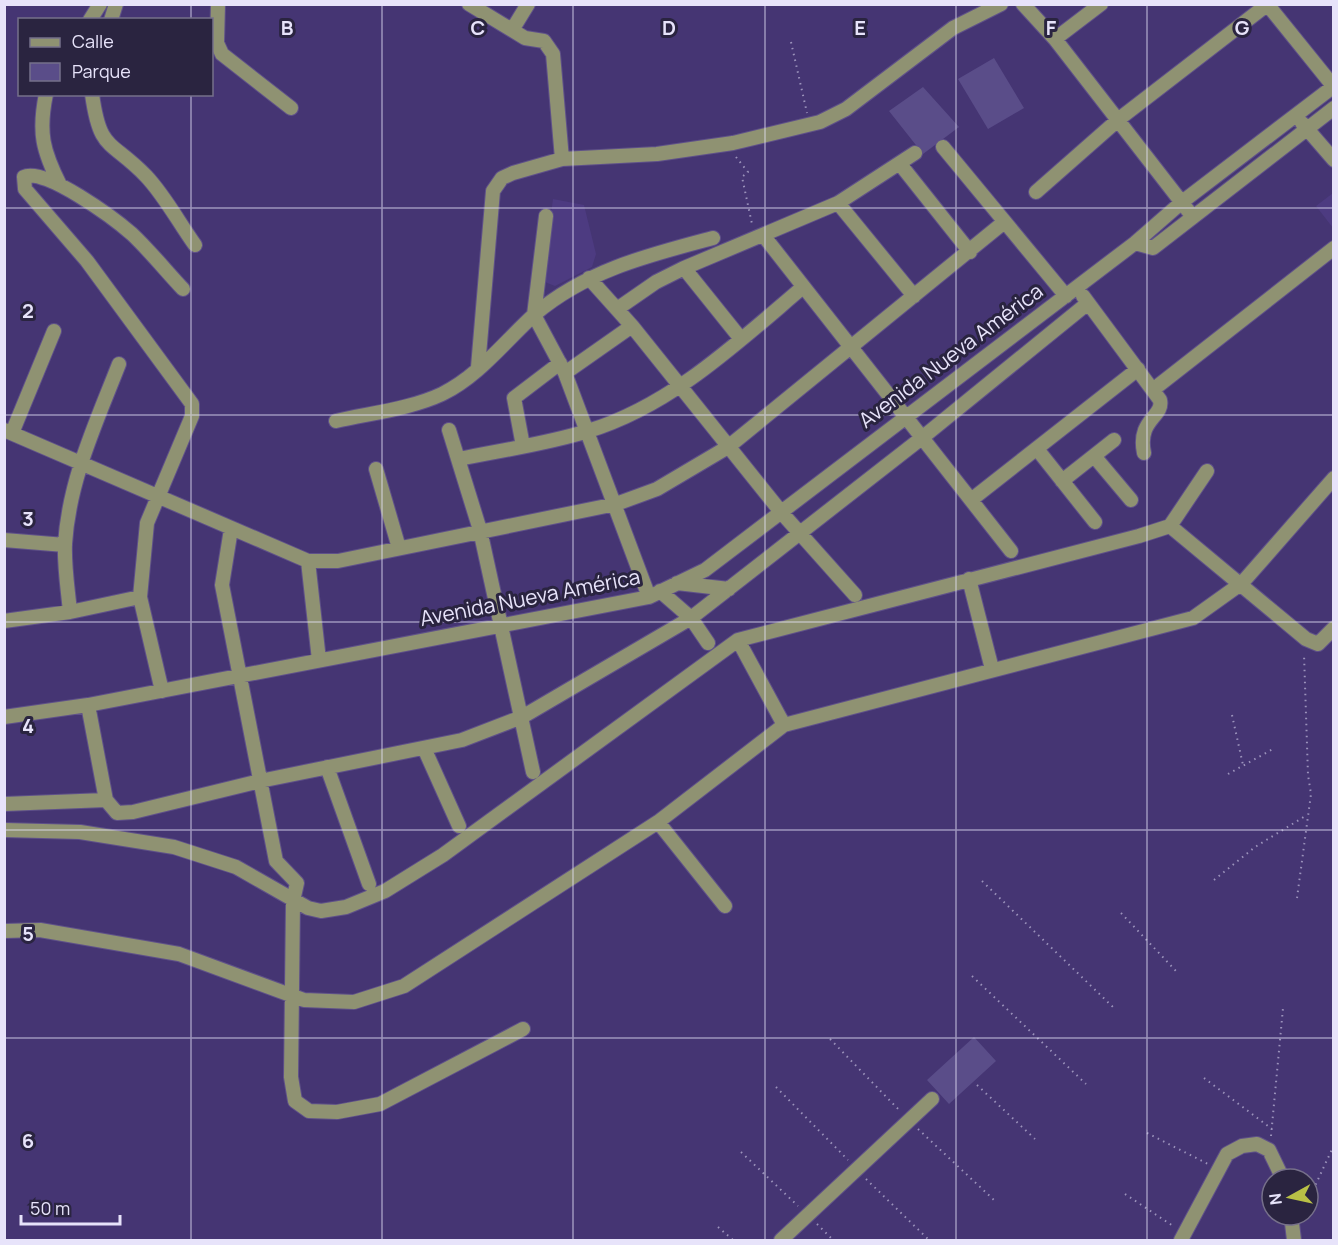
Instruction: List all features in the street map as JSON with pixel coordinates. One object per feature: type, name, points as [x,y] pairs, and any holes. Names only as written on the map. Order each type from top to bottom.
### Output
[{"type":"street","points":[[91,18],[100,4]]},
{"type":"street","points":[[219,4],[217,43],[222,54],[291,108]]},
{"type":"street","points":[[469,4],[525,38],[544,41],[553,54],[562,159]]},
{"type":"street","points":[[512,30],[528,4]]},
{"type":"street","points":[[478,367],[493,191],[502,178],[562,159],[657,154],[728,144],[809,125],[841,112],[953,28],[1001,4]]},
{"type":"street","points":[[1023,4],[1055,39],[1119,119],[1193,217]]},
{"type":"street","points":[[1055,39],[1101,4]]},
{"type":"street","points":[[1036,192],[1119,119],[1267,5],[1333,86]]},
{"type":"street","name":"Avenida Nueva América","points":[[4,717],[88,705],[654,594],[705,570],[1136,243],[1182,202],[1297,116],[1333,86]]},
{"type":"street","points":[[46,96],[41,117],[41,137],[46,157],[60,185]]},
{"type":"street","points":[[92,96],[96,124],[105,141],[147,177],[195,245]]},
{"type":"street","points":[[1136,243],[1153,248],[1334,108]]},
{"type":"street","points":[[1297,116],[1334,160]]},
{"type":"street","points":[[943,147],[1003,223],[1071,291],[1088,303],[1162,405],[1144,427],[1141,439],[1144,453]]},
{"type":"street","points":[[617,309],[656,282],[684,268],[838,203],[915,153]]},
{"type":"street","points":[[900,164],[970,252]]},
{"type":"street","points":[[162,690],[140,597],[147,523],[192,416],[192,404],[82,255],[25,189],[23,182],[29,174],[60,185],[132,234],[183,289]]},
{"type":"street","points":[[838,203],[914,296]]},
{"type":"street","points":[[546,216],[534,315],[562,368],[654,594],[691,618],[708,643]]},
{"type":"street","points":[[54,331],[8,432],[308,561],[338,561],[480,530],[616,504],[657,489],[728,447],[1003,223]]},
{"type":"street","points":[[759,237],[803,287],[907,416],[1011,551]]},
{"type":"street","points":[[336,421],[428,399],[454,387],[534,315],[589,278],[644,256],[713,238]]},
{"type":"street","points":[[1159,385],[1334,248]]},
{"type":"street","points":[[684,268],[741,339]]},
{"type":"street","points":[[589,278],[632,326],[782,512],[855,595]]},
{"type":"street","points":[[459,459],[588,431],[633,413],[680,386],[803,287]]},
{"type":"street","points":[[88,705],[106,800],[117,813],[133,812],[260,781],[462,740],[522,717],[691,618],[923,437],[1088,303]]},
{"type":"street","points":[[523,446],[514,398],[632,326]]},
{"type":"street","points":[[70,612],[65,545],[69,509],[80,463],[119,364]]},
{"type":"street","points":[[971,500],[1137,369]]},
{"type":"street","points":[[449,430],[480,530],[533,772]]},
{"type":"street","points":[[1062,481],[1114,440]]},
{"type":"street","points":[[1037,448],[1095,522]]},
{"type":"street","points":[[1095,456],[1131,500]]},
{"type":"street","points":[[376,469],[399,548]]},
{"type":"street","points":[[4,830],[80,832],[174,847],[236,867],[293,901],[321,911],[346,907],[385,891],[442,855],[738,640],[1170,526],[1207,471]]},
{"type":"street","points":[[4,931],[40,930],[179,954],[304,1000],[354,1002],[404,986],[658,822],[784,725],[1193,618],[1242,583],[1334,478]]},
{"type":"street","points":[[1170,526],[1242,583],[1306,639],[1318,644],[1334,628]]},
{"type":"street","points":[[231,529],[222,585],[276,861],[297,884],[293,901],[291,1077],[295,1101],[309,1111],[337,1112],[380,1104],[522,1029]]},
{"type":"street","points":[[4,540],[65,545]]},
{"type":"street","points":[[308,561],[319,660]]},
{"type":"street","points":[[969,579],[992,669]]},
{"type":"street","points":[[677,583],[729,589]]},
{"type":"street","points":[[4,621],[70,612],[140,597]]},
{"type":"street","points":[[738,640],[784,725]]},
{"type":"street","points":[[424,748],[459,826]]},
{"type":"street","points":[[327,767],[369,884]]},
{"type":"street","points":[[4,804],[106,800]]},
{"type":"street","points":[[658,822],[725,906]]},
{"type":"street","points":[[781,1240],[932,1099]]},
{"type":"street","points":[[1183,1237],[1227,1154],[1242,1146],[1257,1144],[1269,1150],[1277,1167]]},
{"type":"path","points":[[791,42],[809,125]]},
{"type":"path","points":[[728,144],[748,172],[742,177],[759,237]]},
{"type":"path","points":[[1296,898],[1311,794],[1308,775],[1306,639]]},
{"type":"path","points":[[1232,715],[1243,765]]},
{"type":"path","points":[[1228,774],[1273,749]]},
{"type":"path","points":[[1214,880],[1255,847],[1308,814]]},
{"type":"path","points":[[982,881],[1115,1009]]},
{"type":"path","points":[[1121,913],[1176,971]]},
{"type":"path","points":[[972,976],[1086,1084]]},
{"type":"path","points":[[1269,1150],[1283,1008]]},
{"type":"path","points":[[1204,1078],[1272,1129]]},
{"type":"path","points":[[977,1085],[1035,1139]]},
{"type":"path","points":[[1147,1133],[1218,1170]]},
{"type":"path","points":[[1320,1176],[1334,1145]]},
{"type":"path","points":[[741,1152],[833,1240]]},
{"type":"path","points":[[1125,1194],[1183,1237]]},
{"type":"path","points":[[718,1227],[733,1240]]},
{"type":"shaded area","points":[[1333,193],[1333,228],[1316,206]]},
{"type":"shaded area","points":[[553,199],[584,205],[596,254],[592,267],[555,286],[542,281]]},
{"type":"green space","points":[[994,58],[1024,108],[988,129],[958,79]]},
{"type":"green space","points":[[923,87],[959,127],[923,154],[889,111]]},
{"type":"green space","points":[[974,1037],[996,1061],[949,1104],[927,1080]]}]
